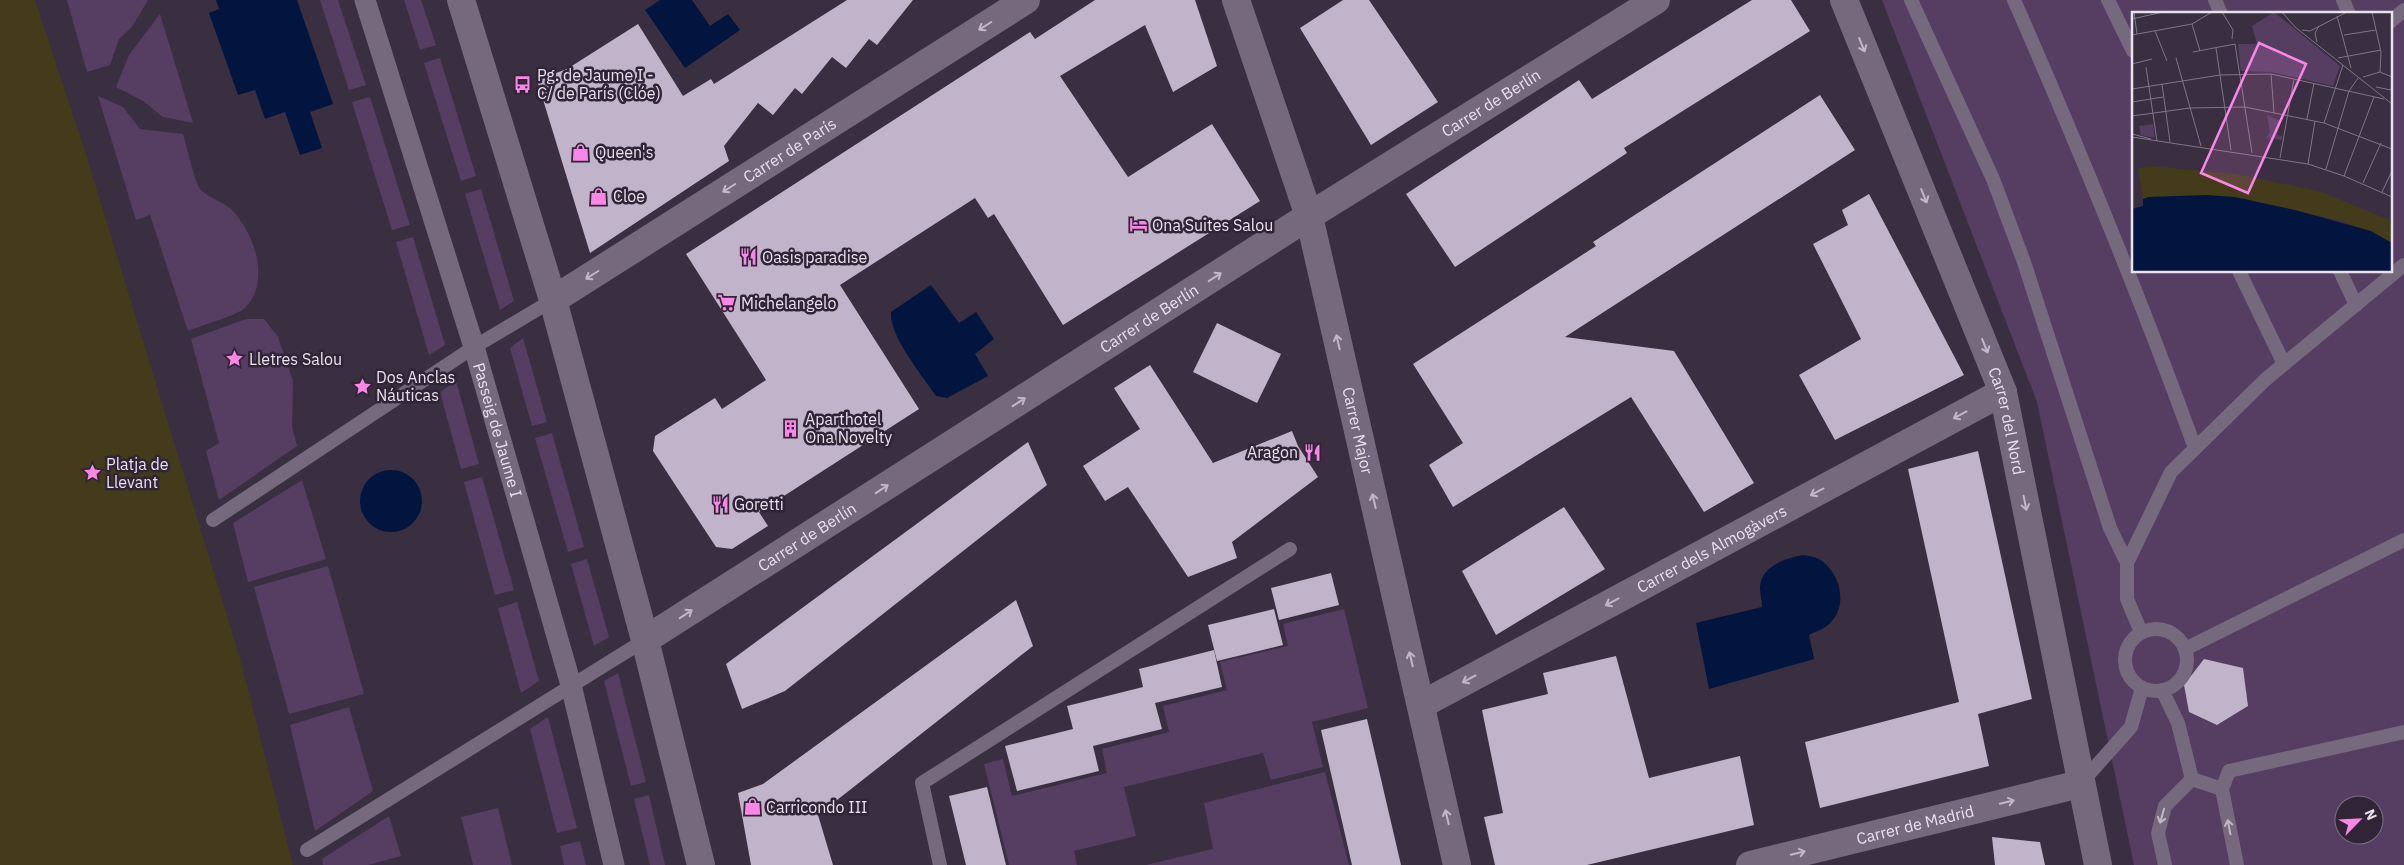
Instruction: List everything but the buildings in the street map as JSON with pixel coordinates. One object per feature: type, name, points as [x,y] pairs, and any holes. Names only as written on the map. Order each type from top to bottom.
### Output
[{"type":"street","name":"Passeig de Jaume I","points":[[365,0],[474,347],[570,685],[614,865]]},
{"type":"street","points":[[461,0],[553,300],[645,640],[700,865]]},
{"type":"street","name":"Carrer de París","points":[[553,300],[1026,0]]},
{"type":"street","name":"Carrer Major","points":[[1236,0],[1309,216],[1457,865]]},
{"type":"street","name":"Carrer de Berlín","points":[[645,640],[1309,216],[1656,0]]},
{"type":"street","name":"Carrer del Nord","points":[[1844,0],[2003,392],[2080,784],[2098,865]]},
{"type":"street","name":"Carrer dels Almogàvers","points":[[1421,704],[2003,392]]},
{"type":"street","name":"Carrer de Madrid","points":[[1750,865],[2080,784]]},
{"type":"lane","points":[[1911,0],[1993,179],[2024,262],[2110,528],[2127,563],[2127,599],[2141,632]]},
{"type":"lane","points":[[2014,0],[2070,126],[2142,303],[2196,448]]},
{"type":"lane","points":[[2108,0],[2132,49]]},
{"type":"lane","points":[[2215,0],[2220,12]]},
{"type":"lane","points":[[2343,0],[2348,12]]},
{"type":"lane","points":[[2392,20],[2404,10]]},
{"type":"lane","points":[[2127,563],[2172,472],[2284,364],[2404,265]]},
{"type":"lane","points":[[2239,272],[2284,364]]},
{"type":"lane","points":[[2340,272],[2356,305]]},
{"type":"lane","points":[[214,520],[474,347],[553,300]]},
{"type":"lane","points":[[2185,649],[2404,540]]},
{"type":"lane","points":[[940,865],[922,783],[1290,549]]},
{"type":"lane","points":[[2154,629],[2167,631],[2178,638],[2185,649],[2186,662],[2182,675],[2174,685],[2162,690],[2142,688],[2133,681],[2127,672],[2125,661],[2129,644],[2141,632],[2154,629]]},
{"type":"lane","points":[[307,850],[645,640]]},
{"type":"lane","points":[[2080,784],[2131,727],[2142,688]]},
{"type":"lane","points":[[2162,690],[2178,723],[2192,779]]},
{"type":"lane","points":[[2237,865],[2222,789],[2229,771],[2404,732]]},
{"type":"lane","points":[[2192,779],[2222,789]]},
{"type":"lane","points":[[2165,865],[2158,832],[2165,806],[2192,779]]},
{"type":"shaded area","points":[[67,0],[148,0],[132,27],[119,39],[110,65],[87,72]]},
{"type":"shaded area","points":[[320,0],[338,0],[366,85],[349,90]]},
{"type":"shaded area","points":[[404,0],[421,0],[436,45],[420,50]]},
{"type":"shaded area","points":[[1882,0],[2404,0],[2404,865],[2134,865],[2037,402]]},
{"type":"shaded area","points":[[160,14],[193,123],[163,117],[143,101],[116,87],[129,55]]},
{"type":"shaded area","points":[[440,58],[476,176],[461,181],[424,63]]},
{"type":"shaded area","points":[[98,96],[123,107],[140,129],[183,134],[193,172],[200,189],[232,210],[240,220],[253,245],[257,258],[257,285],[253,297],[241,311],[188,331],[150,215],[136,220]]},
{"type":"shaded area","points":[[370,97],[410,225],[392,230],[352,102]]},
{"type":"shaded area","points":[[481,189],[514,301],[500,310],[465,194]]},
{"type":"shaded area","points":[[413,237],[445,345],[429,355],[396,242]]},
{"type":"shaded area","points":[[246,319],[264,319],[278,337],[293,381],[292,427],[297,446],[219,500],[206,451],[219,443],[191,339]]},
{"type":"shaded area","points":[[523,338],[547,422],[532,426],[510,348]]},
{"type":"shaded area","points":[[456,381],[479,464],[461,469],[440,392]]},
{"type":"shaded area","points":[[552,433],[584,547],[568,552],[535,438]]},
{"type":"shaded area","points":[[482,477],[514,590],[495,595],[464,482]]},
{"type":"shaded area","points":[[302,480],[326,559],[248,582],[233,523]]},
{"type":"shaded area","points":[[587,559],[609,637],[594,646],[571,564]]},
{"type":"shaded area","points":[[328,566],[364,694],[289,714],[254,587]]},
{"type":"shaded area","points":[[517,602],[539,681],[521,693],[498,608]]},
{"type":"shaded area","points":[[1344,609],[1368,708],[1312,722],[1323,767],[1271,780],[1263,753],[1124,787],[1136,836],[1074,851],[1077,865],[1009,865],[984,764],[1003,759],[1012,796],[1107,773],[1102,749],[1169,732],[1163,706],[1227,690],[1220,662],[1288,646],[1283,624]]},
{"type":"shaded area","points":[[618,673],[646,782],[631,786],[604,681]]},
{"type":"shaded area","points":[[349,707],[373,791],[315,831],[290,725]]},
{"type":"shaded area","points":[[548,717],[577,828],[557,833],[530,729]]},
{"type":"shaded area","points":[[1325,772],[1349,865],[1146,865],[1213,849],[1204,803]]},
{"type":"shaded area","points":[[649,795],[665,865],[650,865],[634,799]]},
{"type":"shaded area","points":[[498,808],[512,865],[473,865],[461,817]]},
{"type":"shaded area","points":[[389,816],[401,856],[368,865],[323,865],[322,859]]},
{"type":"shaded area","points":[[580,841],[586,865],[564,865],[560,846]]},
{"type":"sand","name":"Platja de Llevant","points":[[0,0],[35,0],[85,151],[239,655],[293,865],[0,865]]},
{"type":"water","points":[[216,0],[297,0],[333,104],[310,112],[322,148],[300,155],[285,112],[265,119],[255,90],[238,95],[209,13],[219,9]]},
{"type":"water","points":[[660,0],[692,0],[710,26],[728,14],[740,30],[685,68],[645,10]]},
{"type":"water","points":[[931,285],[959,323],[976,312],[994,339],[975,354],[988,376],[947,398],[936,396],[901,344],[892,322],[891,312]]},
{"type":"water","points":[[391,470],[408,475],[413,479],[417,484],[422,501],[417,518],[413,523],[408,527],[391,532],[374,527],[369,523],[365,518],[360,501],[365,484],[369,479],[374,475]]},
{"type":"water","points":[[1803,555],[1822,561],[1829,568],[1835,576],[1840,595],[1840,604],[1832,621],[1824,628],[1809,635],[1814,659],[1709,689],[1696,623],[1762,607],[1760,587],[1761,580],[1765,574],[1775,564]]},
{"type":"place","name":"Pg. de Jaume I - C/ de París (Clóe)","points":[[523,84]]},
{"type":"place","name":"Queen's","points":[[581,152]]},
{"type":"place","name":"Cloe","points":[[599,196]]},
{"type":"place","name":"Ona Suites Salou","points":[[1138,225]]},
{"type":"place","name":"Oasis paradise","points":[[748,257]]},
{"type":"place","name":"Michelangelo","points":[[727,303]]},
{"type":"place","name":"Lletres Salou","points":[[235,359]]},
{"type":"place","name":"Dos Anclas Náuticas","points":[[362,386]]},
{"type":"place","name":"Aparthotel Ona Novelty","points":[[791,428]]},
{"type":"place","name":"Aragon","points":[[1312,452]]},
{"type":"place","name":"Platja de Llevant","points":[[92,473]]},
{"type":"place","name":"Goretti","points":[[720,504]]},
{"type":"place","name":"Carricondo III","points":[[752,807]]}]
